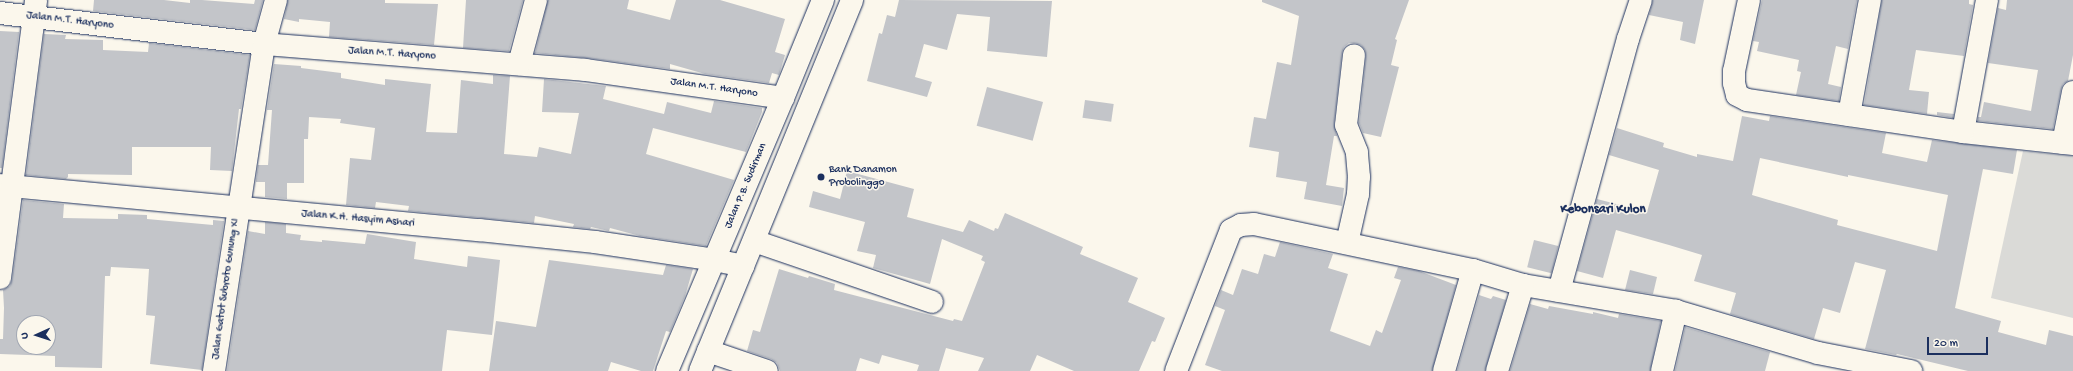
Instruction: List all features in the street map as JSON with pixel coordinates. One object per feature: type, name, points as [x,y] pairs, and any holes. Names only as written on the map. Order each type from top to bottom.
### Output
[{"type":"street","name":"Jalan Gatot Subroto Gunung XI","points":[[214,371],[264,44],[276,0]]},
{"type":"street","points":[[519,64],[536,0]]},
{"type":"street","name":"Jalan P.B. Sudirman","points":[[667,371],[823,0]]},
{"type":"street","points":[[700,371],[852,0]]},
{"type":"street","points":[[1559,290],[1628,39],[1641,0]]},
{"type":"street","points":[[1750,0],[1734,71],[1734,83],[1737,94],[1747,100],[1758,103],[1963,132],[2068,143],[2073,92]]},
{"type":"street","points":[[1849,115],[1870,0]]},
{"type":"street","points":[[1963,132],[1988,0]]},
{"type":"street","name":"Jalan M.T. Haryono","points":[[0,13],[34,8],[264,44],[585,70],[783,98]]},
{"type":"street","points":[[0,278],[6,185],[34,8]]},
{"type":"street","points":[[1347,243],[1358,194],[1359,177],[1357,152],[1346,125],[1354,55]]},
{"type":"street","name":"Jalan K.H. Hasyim Ashari","points":[[6,185],[595,242],[714,260],[743,266]]},
{"type":"street","points":[[1176,371],[1231,230],[1242,225],[1254,224],[1473,270],[1523,285],[1676,311],[1818,353],[1911,371]]},
{"type":"street","points":[[754,241],[932,302]]},
{"type":"street","points":[[1444,371],[1473,270]]},
{"type":"street","points":[[1497,371],[1523,285]]},
{"type":"street","points":[[1662,371],[1676,311]]},
{"type":"street","points":[[708,351],[767,371]]},
{"type":"shaded area","points":[[2023,151],[2073,156],[2073,318],[1991,298]]},
{"type":"building","points":[[94,0],[164,0],[190,3],[190,0],[202,0],[254,4],[255,0],[263,0],[255,30],[93,11]]},
{"type":"building","points":[[288,0],[385,0],[385,3],[438,4],[434,45],[329,37],[330,22],[299,19],[299,22],[284,19]]},
{"type":"building","points":[[466,0],[523,0],[509,51],[463,48]]},
{"type":"building","points":[[548,0],[629,0],[627,9],[670,20],[676,0],[720,0],[785,19],[775,52],[785,55],[779,75],[772,73],[769,83],[705,74],[670,64],[670,69],[535,53]]},
{"type":"building","points":[[899,0],[1052,1],[1047,57],[987,51],[990,17],[957,14],[947,50],[924,44],[915,77],[932,82],[927,97],[867,81],[879,33],[882,34],[887,15],[895,17]]},
{"type":"building","points":[[1262,0],[1409,0],[1395,39],[1397,40],[1391,65],[1399,67],[1381,137],[1363,133],[1359,123],[1366,56],[1365,50],[1361,45],[1349,43],[1344,47],[1342,53],[1334,124],[1337,136],[1334,136],[1326,185],[1344,188],[1342,206],[1304,199],[1307,182],[1276,177],[1279,152],[1249,147],[1254,117],[1266,119],[1277,62],[1291,65],[1299,16],[1262,2]]},
{"type":"building","points":[[1653,0],[1704,0],[1695,44],[1680,40],[1683,22],[1649,15]]},
{"type":"building","points":[[1762,0],[1857,0],[1848,49],[1836,46],[1828,84],[1841,87],[1839,101],[1796,95],[1801,72],[1797,71],[1799,60],[1757,51],[1759,42],[1753,41]]},
{"type":"building","points":[[1882,0],[1969,0],[1969,4],[1973,5],[1964,56],[1916,50],[1909,90],[1929,92],[1927,114],[1864,105]]},
{"type":"building","points":[[2007,0],[2073,0],[2073,55],[2068,81],[2063,84],[2061,90],[2053,129],[1978,121],[1978,117],[1981,117],[1984,102],[2031,111],[2038,70],[1988,63],[1998,8],[2006,10]]},
{"type":"building","points":[[0,31],[19,32],[2,168],[0,168]]},
{"type":"building","points":[[44,34],[66,35],[65,39],[103,40],[103,50],[148,52],[149,43],[250,55],[241,109],[239,109],[232,171],[210,170],[211,147],[132,147],[132,175],[68,174],[66,179],[26,175]]},
{"type":"building","points":[[274,64],[301,66],[301,68],[341,73],[341,78],[385,85],[385,79],[431,84],[426,132],[457,133],[461,80],[493,84],[493,75],[510,76],[504,154],[537,157],[539,147],[571,154],[579,113],[542,112],[544,79],[606,86],[603,99],[664,114],[667,102],[711,113],[714,101],[762,108],[762,112],[746,152],[653,128],[646,154],[734,180],[706,246],[640,236],[610,228],[609,231],[591,227],[590,229],[573,227],[574,224],[535,216],[534,223],[408,211],[409,206],[376,202],[375,208],[346,205],[350,158],[371,160],[375,128],[340,123],[341,119],[309,117],[308,139],[304,139],[304,183],[287,183],[287,199],[265,197],[265,182],[256,182],[256,180],[258,165],[268,165],[272,110],[267,110]]},
{"type":"building","points":[[987,87],[1043,102],[1033,141],[977,126]]},
{"type":"building","points":[[1085,100],[1114,104],[1111,122],[1082,118]]},
{"type":"building","points":[[1937,112],[1954,114],[1953,118],[1937,115]]},
{"type":"building","points":[[1742,116],[1769,121],[1770,116],[1886,133],[1882,153],[1927,162],[1932,140],[2017,150],[2013,174],[1983,169],[1955,308],[2001,321],[1998,332],[2046,345],[2049,330],[2073,336],[2073,371],[1968,371],[1897,354],[1865,349],[1886,270],[1855,262],[1840,313],[1823,308],[1814,339],[1730,314],[1736,293],[1694,281],[1702,255],[1669,245],[1616,230],[1603,278],[1577,271],[1597,199],[1647,212],[1659,170],[1609,155],[1617,128],[1664,143],[1663,147],[1697,157],[1697,154],[1733,161]],"holes":[[[1760,158],[1848,177],[1848,175],[1948,195],[1937,251],[1837,225],[1838,220],[1752,195]]]},
{"type":"building","points":[[847,171],[914,189],[907,217],[963,232],[969,220],[994,231],[995,228],[998,229],[1005,213],[1083,247],[1080,254],[1138,278],[1128,302],[1165,318],[1155,342],[1152,341],[1139,371],[1074,371],[1037,355],[1030,371],[978,371],[984,358],[946,348],[939,371],[917,371],[919,365],[882,355],[879,364],[860,358],[856,371],[780,371],[777,363],[771,359],[747,351],[753,330],[760,332],[779,269],[835,284],[834,290],[953,321],[954,319],[962,321],[985,262],[981,260],[983,256],[942,239],[930,284],[873,268],[876,255],[857,251],[865,222],[809,207],[813,191],[840,199]]},
{"type":"building","points":[[23,200],[64,204],[63,218],[118,219],[118,214],[147,215],[147,219],[213,225],[213,220],[224,221],[202,370],[150,364],[155,316],[146,315],[149,269],[111,267],[110,276],[105,276],[102,368],[55,367],[55,356],[28,355],[56,355],[56,315],[16,315],[16,355],[0,354],[0,339],[3,339],[3,290],[10,286]]},
{"type":"building","points":[[265,222],[286,224],[286,233],[301,235],[300,240],[322,242],[322,240],[365,244],[367,234],[416,242],[414,259],[467,267],[468,256],[500,260],[492,335],[447,330],[442,371],[227,371],[248,231],[265,234]]},
{"type":"building","points":[[1534,240],[1558,246],[1551,273],[1527,267]]},
{"type":"building","points":[[1280,242],[1333,254],[1328,268],[1348,274],[1330,331],[1370,346],[1376,330],[1382,333],[1401,280],[1394,278],[1398,267],[1419,271],[1456,285],[1432,371],[1222,371],[1205,365],[1225,310],[1215,306],[1221,290],[1233,295],[1242,269],[1258,274],[1264,254],[1275,257]]},
{"type":"building","points":[[549,260],[663,275],[666,265],[693,269],[685,296],[670,332],[666,331],[653,371],[641,371],[611,362],[608,371],[489,371],[496,321],[536,327]]},
{"type":"building","points":[[1630,270],[1657,277],[1653,294],[1625,290]]},
{"type":"building","points":[[1479,295],[1491,299],[1493,296],[1506,300],[1485,371],[1457,371]]},
{"type":"building","points":[[1530,304],[1548,309],[1549,306],[1593,314],[1593,312],[1618,318],[1619,314],[1661,321],[1650,371],[1510,371]]},
{"type":"building","points":[[1685,327],[1770,352],[1765,371],[1675,371]]},
{"type":"place","name":"Bank Danamon Probolinggo","points":[[821,177]]},
{"type":"district","name":"Kebonsari Kulon","points":[[1603,210]]}]
